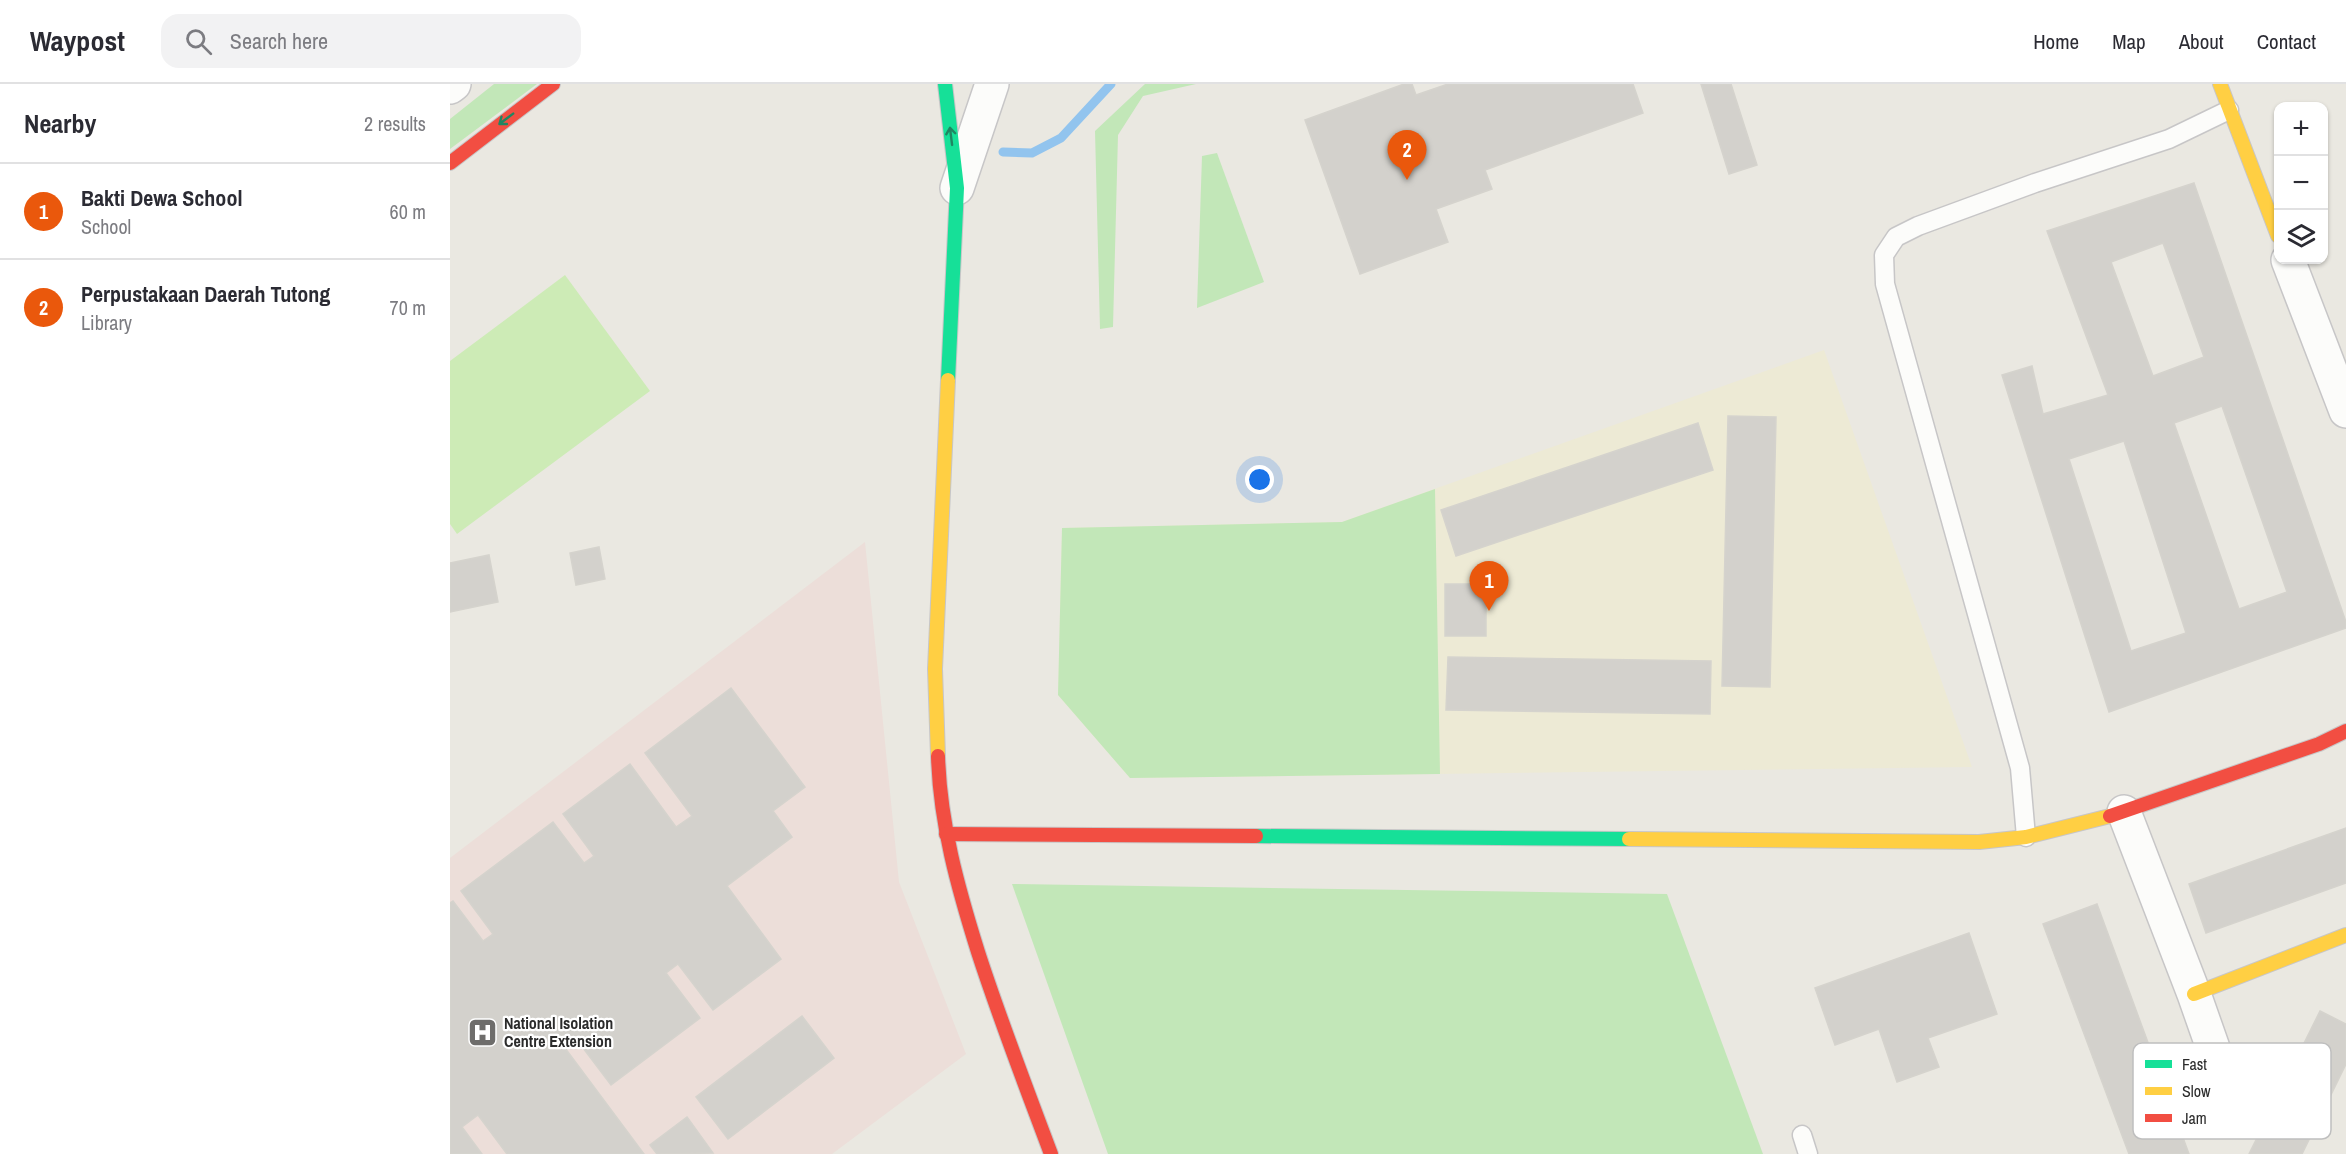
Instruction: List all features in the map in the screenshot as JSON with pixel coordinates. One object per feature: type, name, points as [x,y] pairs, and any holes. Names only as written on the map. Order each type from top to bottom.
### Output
[{"type":"street","points":[[450,87],[454,84]]},
{"type":"street","points":[[450,162],[553,84]]},
{"type":"street","points":[[945,84],[957,188],[934,669],[938,772],[946,834],[959,892],[993,997],[1051,1154]]},
{"type":"street","points":[[957,188],[992,84]]},
{"type":"street","points":[[2220,84],[2274,226]]},
{"type":"street","points":[[2290,264],[2346,411]]},
{"type":"street","points":[[946,834],[1979,842],[2026,837],[2124,812],[2319,744],[2346,731]]},
{"type":"street","points":[[2124,812],[2211,1043]]},
{"type":"street","points":[[2194,994],[2346,935]]},
{"type":"lane","points":[[2026,837],[2020,768],[1885,284],[1884,255],[1896,237],[1918,226],[2034,183],[2169,139],[2229,110]]},
{"type":"lane","points":[[1802,1135],[1808,1154]]},
{"type":"shaded area","points":[[1824,350],[1972,767],[1130,778],[1058,695],[1062,528],[1342,522]]},
{"type":"shaded area","points":[[865,542],[899,882],[966,1054],[832,1154],[450,1154],[450,858]]},
{"type":"green space","points":[[494,84],[537,84],[450,149],[450,119]]},
{"type":"green space","points":[[1145,84],[1196,84],[1143,96],[1118,135],[1113,327],[1100,329],[1095,131]]},
{"type":"green space","points":[[1217,153],[1264,282],[1197,308],[1202,156]]},
{"type":"green space","points":[[565,275],[650,391],[457,534],[450,524],[450,361]]},
{"type":"green space","points":[[1435,489],[1440,774],[1130,778],[1058,695],[1062,528],[1342,522]]},
{"type":"green space","points":[[1012,884],[1667,894],[1763,1154],[1108,1154]]},
{"type":"building","points":[[1404,84],[1412,84],[1416,95],[1448,84],[1633,84],[1643,113],[1485,170],[1492,189],[1436,209],[1448,242],[1360,274],[1305,120]]},
{"type":"building","points":[[1701,84],[1731,84],[1757,165],[1729,174]]},
{"type":"building","points":[[2194,183],[2346,622],[2346,628],[2109,712],[2002,375],[2032,366],[2043,414],[2108,395],[2047,231]],"holes":[[[2163,243],[2204,357],[2153,376],[2111,262]],[[2222,406],[2287,592],[2239,609],[2174,423]],[[2124,441],[2186,633],[2131,651],[2069,459]]]},
{"type":"building","points":[[1728,416],[1776,417],[1770,687],[1722,686]]},
{"type":"building","points":[[1698,423],[1713,470],[1456,556],[1441,510]]},
{"type":"building","points":[[599,547],[605,579],[576,585],[570,553]]},
{"type":"building","points":[[489,555],[498,602],[450,612],[450,563]]},
{"type":"building","points":[[1445,584],[1486,584],[1486,636],[1445,636]]},
{"type":"building","points":[[1448,657],[1711,661],[1710,714],[1446,710]]},
{"type":"building","points":[[731,688],[805,787],[773,811],[792,837],[727,886],[781,959],[713,1010],[678,964],[666,973],[700,1018],[611,1085],[577,1040],[565,1048],[644,1154],[507,1154],[478,1115],[462,1127],[482,1154],[450,1154],[450,903],[453,901],[483,941],[493,934],[461,891],[553,822],[584,863],[594,856],[563,814],[630,764],[676,827],[692,816],[645,753]]},
{"type":"building","points":[[2346,828],[2346,883],[2206,933],[2189,884]]},
{"type":"building","points":[[2097,904],[2148,1043],[2133,1043],[2133,1139],[2183,1139],[2189,1154],[2129,1154],[2043,924]]},
{"type":"building","points":[[1969,933],[1997,1014],[1928,1038],[1939,1067],[1897,1082],[1879,1029],[1835,1045],[1815,988]]},
{"type":"building","points":[[2320,1011],[2346,1024],[2346,1064],[2331,1095],[2331,1043],[2304,1043]]},
{"type":"building","points":[[802,1016],[834,1058],[728,1139],[696,1097]]},
{"type":"building","points":[[687,1117],[713,1153],[657,1154],[650,1145]]},
{"type":"building","points":[[2256,1139],[2309,1139],[2302,1154],[2249,1154]]},
{"type":"waterway","points":[[1003,152],[1032,153],[1061,138],[1111,84]]},
{"type":"traffic: fast","points":[[945,84],[957,188],[948,380]]},
{"type":"traffic: fast","points":[[1256,836],[1629,839]]},
{"type":"traffic: slow","points":[[2220,84],[2274,226]]},
{"type":"traffic: slow","points":[[938,756],[935,669],[948,380]]},
{"type":"traffic: slow","points":[[1629,839],[1979,842],[2026,837],[2110,816]]},
{"type":"traffic: slow","points":[[2194,994],[2346,935]]},
{"type":"traffic: jam","points":[[450,163],[553,84]]},
{"type":"traffic: jam","points":[[2110,816],[2319,744],[2346,731]]},
{"type":"traffic: jam","points":[[938,756],[946,831],[964,904],[995,1003],[1051,1154]]},
{"type":"traffic: jam","points":[[946,834],[1256,836]]},
{"type":"place","name":"Perpustakaan Daerah Tutong","points":[[1407,180]]},
{"type":"place","name":"Bakti Dewa School","points":[[1489,611]]},
{"type":"place","name":"National Isolation Centre Extension","points":[[483,1032]]}]
